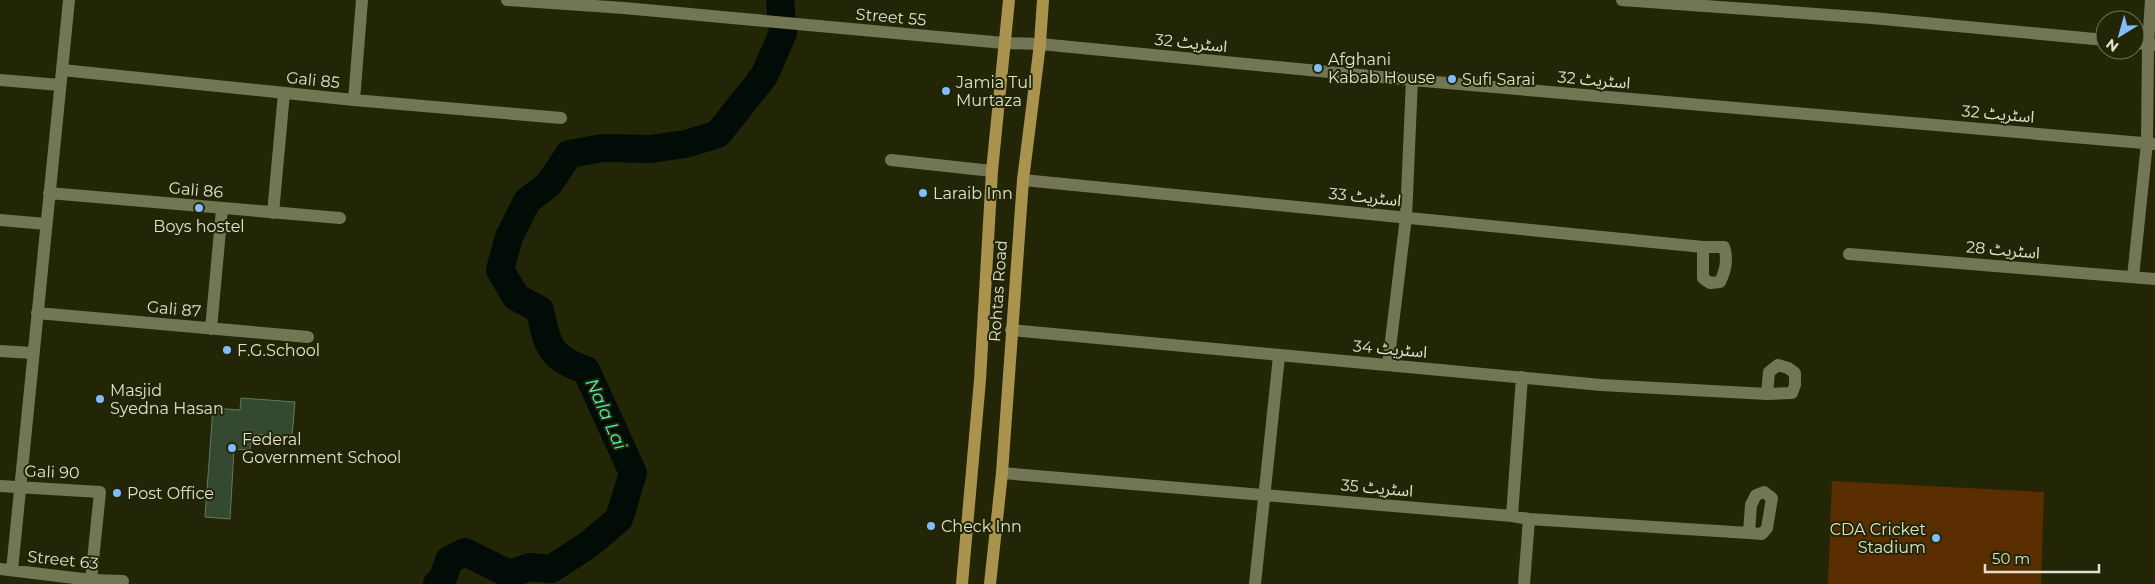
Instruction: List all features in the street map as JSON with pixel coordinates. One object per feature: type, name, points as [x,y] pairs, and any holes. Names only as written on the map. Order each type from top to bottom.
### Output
[{"type":"main road","name":"Rohtas Road","points":[[962,584],[980,380],[992,170],[1009,0]]},
{"type":"main road","name":"Rohtas Road","points":[[990,584],[1002,473],[1023,180],[1040,44],[1043,0]]},
{"type":"street","points":[[6,570],[20,488],[69,0]]},
{"type":"street","points":[[354,100],[362,0]]},
{"type":"street","name":"Street 55","points":[[507,0],[624,8],[1004,43],[1040,44]]},
{"type":"street","points":[[1622,0],[1872,18],[2095,39]]},
{"type":"street","points":[[2133,277],[2151,144],[2146,44],[2151,0]]},
{"type":"street","name":"اسٹریٹ 32","points":[[1040,44],[1412,80],[2151,144]]},
{"type":"street","name":"Gali 85","points":[[62,70],[354,100],[561,118]]},
{"type":"street","points":[[0,80],[60,85]]},
{"type":"street","points":[[1388,365],[1406,218],[1412,80]]},
{"type":"street","points":[[273,213],[284,93]]},
{"type":"street","points":[[891,160],[992,170]]},
{"type":"street","name":"اسٹریٹ 33","points":[[1023,180],[1704,247]]},
{"type":"street","name":"Gali 86","points":[[50,193],[340,218]]},
{"type":"street","points":[[211,329],[222,209]]},
{"type":"street","points":[[0,220],[46,224]]},
{"type":"street","name":"اسٹریٹ 28","points":[[1849,254],[2155,279]]},
{"type":"street","name":"Gali 87","points":[[37,313],[308,337]]},
{"type":"street","name":"اسٹریٹ 34","points":[[1011,330],[1601,385],[1767,394]]},
{"type":"street","points":[[0,350],[33,353]]},
{"type":"street","points":[[1255,584],[1279,356]]},
{"type":"street","points":[[1512,516],[1522,377]]},
{"type":"street","name":"اسٹریٹ 35","points":[[1002,473],[1265,494],[1529,519],[1749,533]]},
{"type":"street","name":"Gali 90","points":[[0,486],[98,490],[101,494],[91,580]]},
{"type":"street","points":[[1524,584],[1529,519]]},
{"type":"street","name":"Street 63","points":[[6,570],[91,580],[123,581]]},
{"type":"shaded area","name":"CDA Cricket Stadium","points":[[1832,481],[2044,492],[2041,584],[1828,584]]},
{"type":"building","name":"Federal Government School","points":[[241,398],[295,402],[292,437],[251,434],[250,450],[234,449],[230,519],[205,517],[213,408],[240,410]]},
{"type":"waterway","name":"Nala Lai","points":[[437,584],[443,578],[449,560],[465,552],[509,574],[530,567],[551,569],[588,545],[619,519],[633,473],[586,370],[565,361],[557,355],[548,342],[540,310],[516,297],[500,270],[509,237],[527,201],[549,184],[569,154],[603,148],[650,149],[686,144],[718,134],[764,76],[783,33],[780,0]]},
{"type":"place","name":"Afghani Kabab House","points":[[1318,68]]},
{"type":"place","name":"Sufi Sarai","points":[[1452,79]]},
{"type":"place","name":"Jamia Tul Murtaza","points":[[946,91]]},
{"type":"place","name":"Laraib Inn","points":[[923,193]]},
{"type":"place","name":"Boys hostel","points":[[199,208]]},
{"type":"place","name":"F.G.School","points":[[227,350]]},
{"type":"place","name":"Masjid Syedna Hasan","points":[[100,399]]},
{"type":"place","name":"Federal Government School","points":[[232,448]]},
{"type":"place","name":"Post Office","points":[[117,493]]},
{"type":"place","name":"Check Inn","points":[[931,526]]},
{"type":"place","name":"CDA Cricket Stadium","points":[[1936,538]]}]
